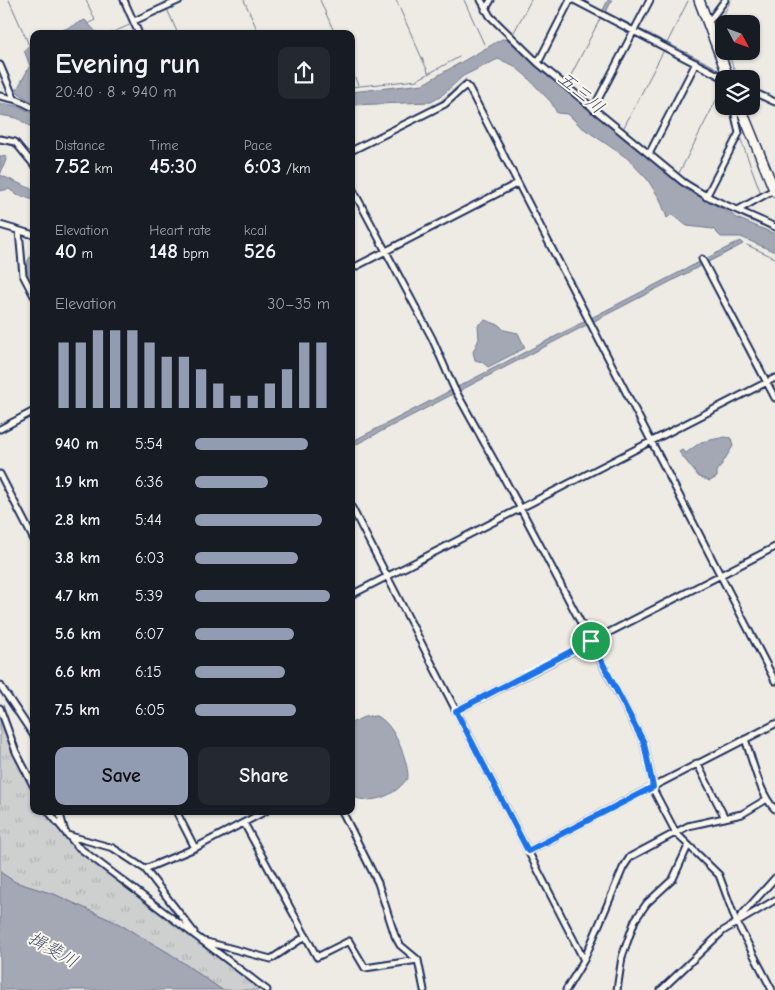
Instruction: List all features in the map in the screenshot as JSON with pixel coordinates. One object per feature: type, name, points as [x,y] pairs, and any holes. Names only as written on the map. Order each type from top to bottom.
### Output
[{"type":"highway","points":[[699,0],[726,70]]},
{"type":"highway","points":[[743,115],[774,190]]},
{"type":"street","points":[[124,0],[138,30]]},
{"type":"street","points":[[134,21],[180,0]]},
{"type":"street","points":[[481,0],[485,10],[506,34],[538,63],[683,182],[706,197],[775,226]]},
{"type":"street","points":[[485,10],[491,0]]},
{"type":"street","points":[[538,63],[570,0]]},
{"type":"street","points":[[574,0],[635,29],[715,73]]},
{"type":"street","points":[[593,109],[650,0]]},
{"type":"street","points":[[708,23],[725,0]]},
{"type":"street","points":[[649,154],[696,62]]},
{"type":"street","points":[[0,65],[14,98]]},
{"type":"street","points":[[355,149],[445,104],[466,85],[775,681]]},
{"type":"street","points":[[760,95],[775,102]]},
{"type":"street","points":[[0,96],[14,98],[30,106]]},
{"type":"street","points":[[706,197],[739,134],[735,115]]},
{"type":"street","points":[[0,139],[15,142],[30,160]]},
{"type":"street","points":[[355,267],[518,184]]},
{"type":"street","points":[[738,210],[774,190]]},
{"type":"street","points":[[355,193],[432,338],[455,390],[521,508],[644,743],[653,787],[676,833],[719,875],[736,921],[772,990]]},
{"type":"street","points":[[0,225],[30,234]]},
{"type":"street","points":[[19,231],[23,275],[30,288]]},
{"type":"street","points":[[703,261],[775,398]]},
{"type":"street","points":[[355,593],[775,378]]},
{"type":"street","points":[[0,428],[30,413]]},
{"type":"street","points":[[0,474],[30,532]]},
{"type":"street","points":[[355,514],[584,960]]},
{"type":"street","points":[[456,711],[775,547]]},
{"type":"street","points":[[0,685],[30,730]]},
{"type":"street","points":[[0,708],[16,752],[30,779]]},
{"type":"street","points":[[528,851],[775,724]]},
{"type":"street","points":[[745,739],[767,799],[775,809]]},
{"type":"street","points":[[697,763],[726,818]]},
{"type":"street","points":[[566,990],[584,960],[627,860],[688,826],[742,814],[767,799]]},
{"type":"street","points":[[51,815],[77,846],[267,990]]},
{"type":"street","points":[[61,815],[66,835]]},
{"type":"street","points":[[178,815],[195,848]]},
{"type":"street","points":[[145,869],[195,848],[259,815]]},
{"type":"street","points":[[344,815],[378,883],[395,936],[400,945],[418,960],[424,990]]},
{"type":"street","points":[[244,823],[317,957],[349,941],[365,968],[418,960]]},
{"type":"street","points":[[66,835],[113,848],[145,869],[199,939],[271,959],[306,936]]},
{"type":"street","points":[[618,990],[622,957],[635,920],[647,903],[673,879],[688,846]]},
{"type":"street","points":[[736,921],[775,878]]},
{"type":"street","points":[[661,990],[723,930],[775,900]]},
{"type":"green space","points":[[0,714],[14,752],[30,782],[30,815],[49,815],[75,848],[263,990],[222,990],[169,953],[119,924],[56,895],[15,882],[0,872]]},
{"type":"water","points":[[608,0],[612,0],[606,12],[718,70],[715,70],[602,12]]},
{"type":"water","points":[[85,20],[94,30],[63,30]]},
{"type":"water","points":[[502,39],[509,40],[679,183],[739,219],[775,234],[775,252],[741,237],[721,237],[713,229],[687,226],[672,214],[667,218],[660,199],[647,179],[627,158],[580,126],[568,114],[557,113],[551,102],[525,75],[513,65],[498,59],[463,76],[440,97],[431,102],[355,105],[355,92],[423,84]]},
{"type":"water","points":[[30,45],[30,66],[24,50]]},
{"type":"water","points":[[30,66],[30,101],[16,91]]},
{"type":"water","points":[[0,103],[18,106],[30,112],[30,126],[17,118],[0,115]]},
{"type":"water","points":[[0,156],[7,157],[0,175]]},
{"type":"water","points":[[0,175],[30,188],[30,199],[17,195],[9,189],[0,191]]},
{"type":"water","points":[[740,241],[743,244],[355,445],[355,440]]},
{"type":"water","points":[[30,257],[30,281],[24,269]]},
{"type":"water","points":[[485,320],[499,325],[504,330],[518,333],[525,348],[488,367],[482,362],[475,360],[473,352],[479,339],[478,325]]},
{"type":"water","points":[[725,437],[731,438],[733,446],[717,472],[717,477],[710,481],[699,477],[679,452],[682,450],[686,453],[701,442]]},
{"type":"water","points":[[376,716],[382,719],[394,733],[405,761],[408,777],[391,794],[367,800],[355,798],[355,721],[364,717]]},
{"type":"water","name":"揖斐川","points":[[0,872],[15,882],[56,895],[119,924],[169,953],[222,990],[0,990]]},
{"type":"waterway","points":[[9,0],[29,45]]},
{"type":"waterway","points":[[86,0],[95,20],[89,23]]},
{"type":"waterway","points":[[163,0],[165,4]]},
{"type":"waterway","points":[[244,0],[257,30]]},
{"type":"waterway","points":[[320,0],[333,30]]},
{"type":"waterway","points":[[396,0],[399,6]]},
{"type":"waterway","points":[[464,0],[484,44]]},
{"type":"waterway","points":[[513,34],[531,0]]},
{"type":"waterway","points":[[724,15],[731,0]]},
{"type":"waterway","points":[[667,43],[688,1]]},
{"type":"waterway","points":[[167,9],[176,30]]},
{"type":"waterway","points":[[400,9],[429,74]]},
{"type":"waterway","name":"五三川","points":[[567,83],[601,17]]},
{"type":"waterway","points":[[118,30],[132,24]]},
{"type":"waterway","points":[[623,129],[664,50]]},
{"type":"waterway","points":[[355,87],[417,80],[459,57]]},
{"type":"waterway","points":[[731,60],[734,70]]},
{"type":"waterway","name":"五三川","points":[[542,62],[584,98]]},
{"type":"waterway","points":[[355,78],[358,85]]},
{"type":"waterway","points":[[355,146],[440,102],[466,79]]},
{"type":"waterway","points":[[678,175],[715,103]]},
{"type":"waterway","name":"五三川","points":[[597,108],[649,149]]},
{"type":"waterway","points":[[741,140],[760,191]]},
{"type":"waterway","points":[[653,153],[690,184]]},
{"type":"waterway","points":[[747,245],[775,258]]},
{"type":"route","points":[[591,641],[644,743],[653,787],[528,851],[456,711],[591,641]]}]
